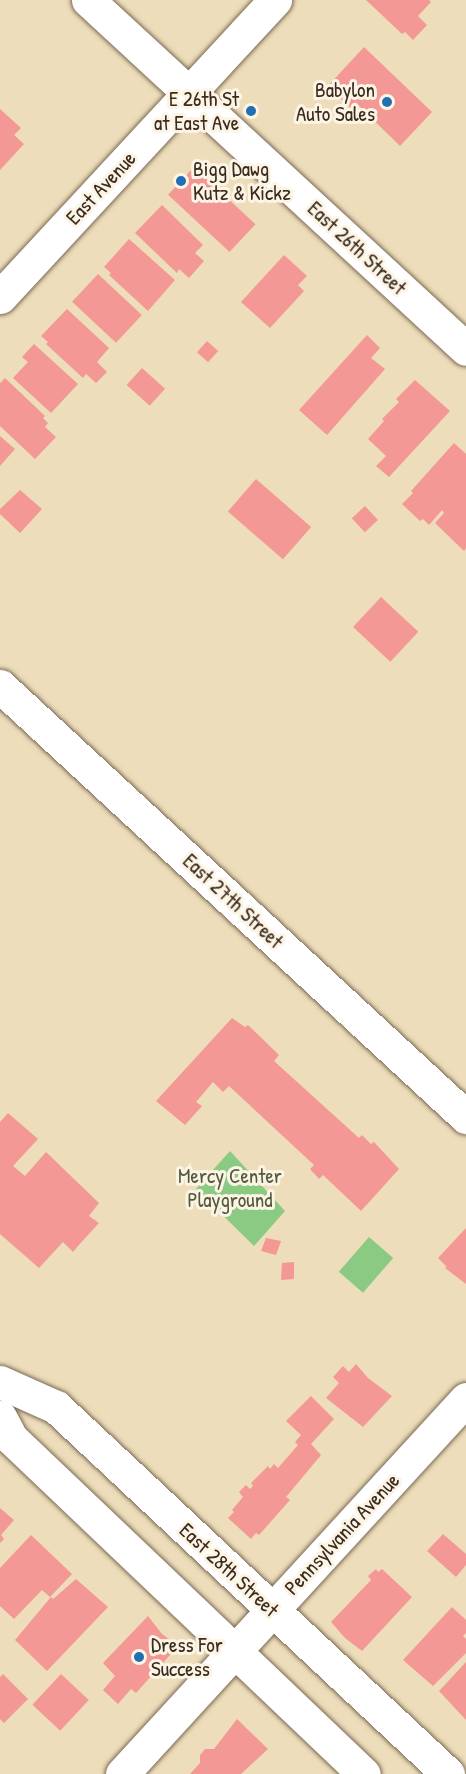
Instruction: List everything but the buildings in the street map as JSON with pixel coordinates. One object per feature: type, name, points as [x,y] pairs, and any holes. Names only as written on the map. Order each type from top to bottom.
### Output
[{"type":"street","name":"East 26th Street","points":[[88,0],[466,349]]},
{"type":"street","name":"East Avenue","points":[[0,297],[275,0]]},
{"type":"street","name":"East 27th Street","points":[[0,686],[466,1117]]},
{"type":"street","name":"East 28th Street","points":[[0,1382],[57,1407],[448,1774]]},
{"type":"street","name":"Pennsylvania Avenue","points":[[122,1774],[466,1399]]},
{"type":"street","points":[[0,1417],[11,1438],[364,1774]]},
{"type":"green space","name":"Mercy Center Playground","points":[[230,1151],[285,1211],[254,1246],[196,1189]]},
{"type":"green space","points":[[369,1237],[393,1258],[363,1293],[339,1272]]},
{"type":"place","name":"Babylon Auto Sales","points":[[387,102]]},
{"type":"place","name":"E 26th St at East Ave","points":[[251,111]]},
{"type":"place","name":"Bigg Dawg Kutz & Kickz","points":[[181,181]]},
{"type":"place","name":"Dress For Success","points":[[139,1657]]}]
